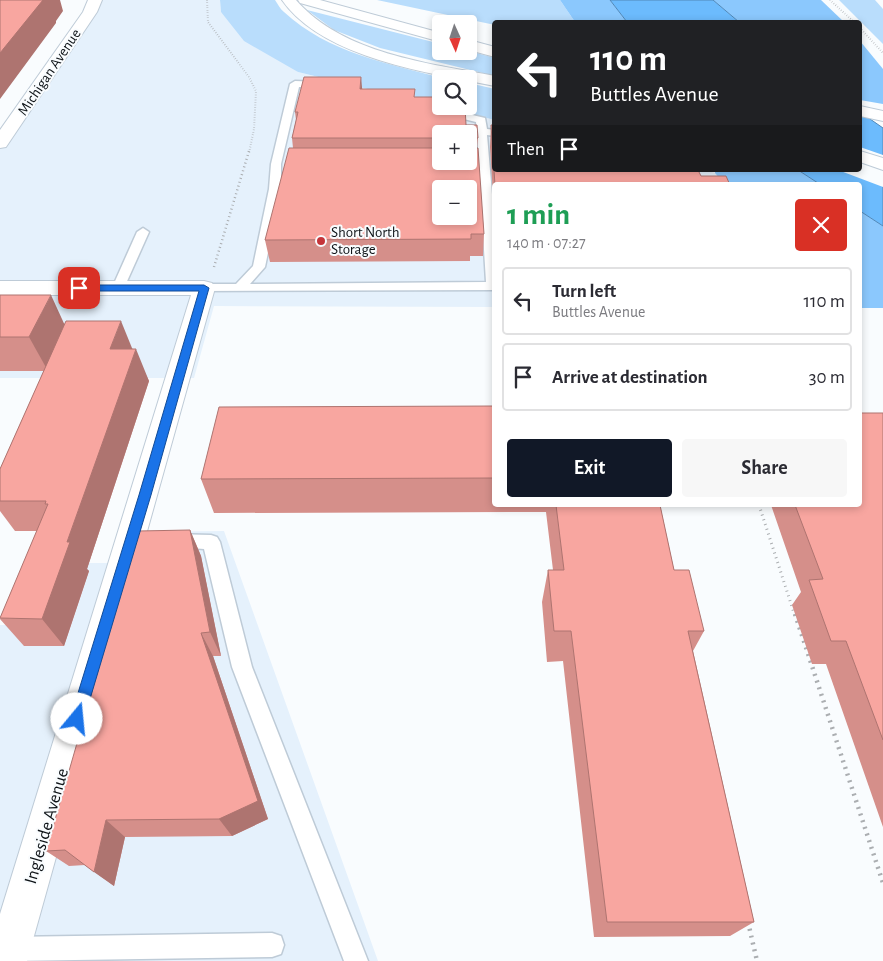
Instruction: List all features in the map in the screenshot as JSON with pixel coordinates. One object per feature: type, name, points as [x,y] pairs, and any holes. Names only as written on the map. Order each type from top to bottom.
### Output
[{"type":"main road","name":"Michigan Avenue","points":[[0,143],[90,12],[95,0]]},
{"type":"main road","points":[[289,0],[309,23],[385,56],[492,80]]},
{"type":"main road","points":[[305,0],[432,35]]},
{"type":"main road","points":[[348,0],[420,17]]},
{"type":"main road","points":[[478,47],[492,51]]},
{"type":"main road","points":[[862,111],[883,116]]},
{"type":"main road","points":[[862,157],[883,164]]},
{"type":"main road","points":[[862,171],[883,178]]},
{"type":"main road","points":[[0,288],[204,288]]},
{"type":"main road","name":"Ingleside Avenue","points":[[8,955],[204,288]]},
{"type":"lane","points":[[239,288],[258,267],[281,164],[295,84],[340,86]]},
{"type":"lane","points":[[460,115],[481,120],[492,262]]},
{"type":"lane","points":[[482,131],[492,133]]},
{"type":"lane","points":[[477,164],[484,164]]},
{"type":"lane","points":[[118,288],[143,232]]},
{"type":"lane","points":[[204,288],[492,286]]},
{"type":"lane","points":[[131,541],[211,542],[242,667],[356,961]]},
{"type":"lane","points":[[8,955],[272,945]]},
{"type":"path","points":[[204,288],[213,271],[248,158],[254,128],[256,91],[249,77],[208,22],[206,0]]},
{"type":"path","points":[[830,0],[852,20]]},
{"type":"path","points":[[862,30],[883,54]]},
{"type":"path","points":[[760,507],[883,884]]},
{"type":"path","points":[[746,913],[757,961]]},
{"type":"shaded area","points":[[99,0],[220,0],[221,12],[298,72],[432,105],[432,115],[474,115],[492,119],[492,172],[711,172],[715,173],[722,182],[492,182],[492,307],[214,306],[194,378],[0,378],[0,143]]},
{"type":"shaded area","points":[[220,0],[275,0],[283,11],[301,26],[320,38],[360,55],[432,75],[432,105],[298,72],[244,41],[221,12]]},
{"type":"shaded area","points":[[377,0],[560,0],[574,20],[492,20],[492,24],[478,21],[478,15],[448,15]]},
{"type":"shaded area","points":[[560,0],[610,0],[625,20],[574,20]]},
{"type":"shaded area","points":[[610,0],[713,0],[737,20],[625,20]]},
{"type":"shaded area","points":[[713,0],[821,0],[842,20],[737,20]]},
{"type":"shaded area","points":[[839,0],[875,0],[883,9],[883,44],[862,23],[862,20],[859,20]]},
{"type":"shaded area","points":[[307,10],[432,42],[432,60],[478,60],[478,53],[492,57],[492,75],[477,72],[477,70],[470,70],[380,48],[334,30]]},
{"type":"shaded area","points":[[862,43],[883,69],[883,104],[862,100]]},
{"type":"shaded area","points":[[477,85],[492,88],[492,119],[474,115],[477,115]]},
{"type":"shaded area","points":[[862,113],[883,128],[883,226],[862,212],[862,182],[816,182],[801,172],[862,172]]},
{"type":"shaded area","points":[[801,172],[816,182],[722,182],[715,173]]},
{"type":"shaded area","points":[[862,212],[883,226],[883,308],[862,308]]},
{"type":"shaded area","points":[[224,531],[378,961],[0,961],[0,625],[12,625],[37,563],[124,563],[135,532]]},
{"type":"pier","points":[[862,148],[883,155],[883,187],[843,172],[862,172]]},
{"type":"building","points":[[0,0],[43,0],[0,53]]},
{"type":"building","points":[[304,77],[361,77],[360,89],[415,89],[414,97],[432,97],[432,115],[465,115],[466,125],[432,125],[432,138],[292,138],[298,112],[295,112]]},
{"type":"building","points":[[289,148],[432,148],[432,170],[477,170],[478,148],[484,234],[471,234],[471,239],[265,240]]},
{"type":"building","points":[[494,172],[699,172],[701,176],[726,176],[729,182],[495,182]]},
{"type":"building","points":[[0,295],[51,295],[29,337],[0,337]]},
{"type":"building","points":[[66,321],[121,321],[110,349],[136,349],[67,542],[70,542],[42,619],[0,618],[48,504],[45,504],[46,501],[0,501],[0,469]]},
{"type":"building","points":[[492,406],[492,478],[201,479],[219,407]]},
{"type":"building","points":[[862,413],[883,413],[883,740],[846,641],[831,641],[809,580],[823,579],[796,507],[862,507]]},
{"type":"building","points":[[556,507],[660,507],[674,570],[689,570],[704,631],[688,631],[754,922],[607,922],[571,631],[554,631],[548,570],[564,570]]},
{"type":"building","points":[[190,530],[210,632],[201,633],[258,801],[219,819],[106,820],[94,872],[65,850],[46,851],[138,531]]},
{"type":"place","name":"Short North Storage","points":[[321,241]]},
{"type":"route","points":[[77,719],[145,495],[204,288],[79,288]]}]
